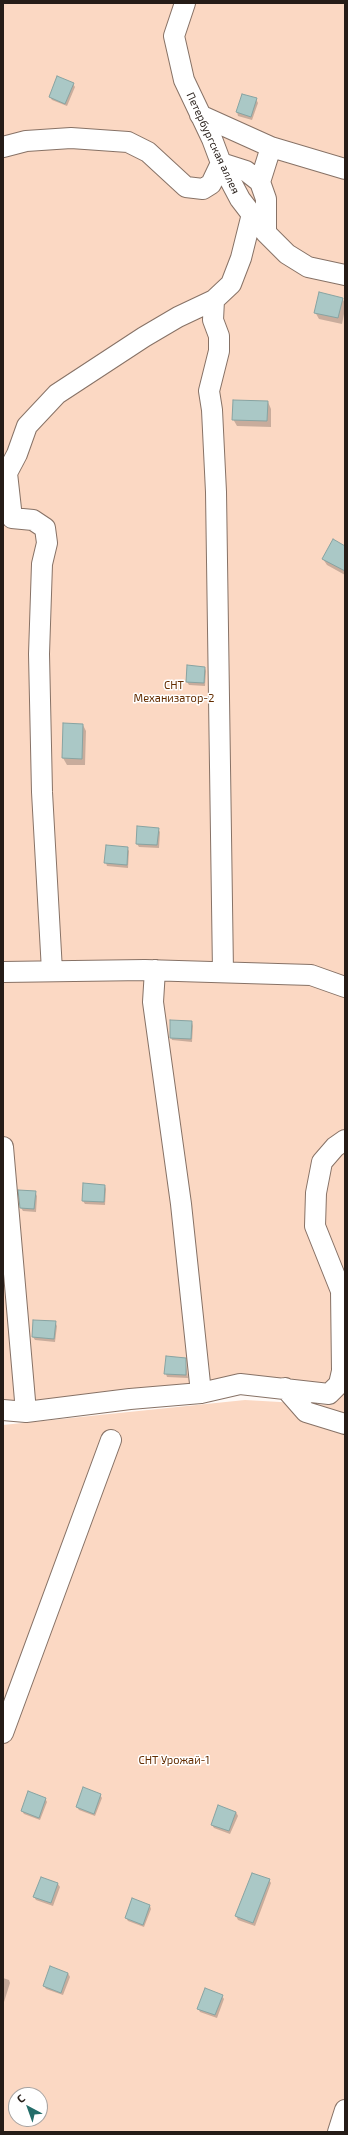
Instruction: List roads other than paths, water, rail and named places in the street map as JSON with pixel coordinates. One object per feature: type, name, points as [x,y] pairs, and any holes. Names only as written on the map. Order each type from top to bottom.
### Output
[{"type":"street","name":"Петербургская аллея","points":[[185,3],[174,36],[184,80],[212,139],[221,163],[240,199],[266,233],[287,254],[308,267],[345,275]]},
{"type":"street","points":[[200,115],[271,147],[345,169]]},
{"type":"street","points":[[3,147],[26,140],[71,138],[128,142],[148,152],[186,187],[203,189],[211,184],[221,163],[246,171],[260,182],[266,199],[266,233]]},
{"type":"street","points":[[260,182],[271,147]]},
{"type":"street","points":[[52,971],[42,792],[39,654],[42,564],[47,543],[45,528],[33,520],[8,520],[7,473],[17,454],[27,426],[57,394],[144,337],[178,317],[214,300],[231,284],[241,258],[252,214]]},
{"type":"street","points":[[214,300],[213,320],[219,336],[219,351],[209,391],[212,410],[216,499],[223,972]]},
{"type":"street","points":[[155,970],[152,1002],[181,1204],[201,1393]]},
{"type":"street","points":[[3,972],[155,970],[312,975],[345,987]]},
{"type":"street","points":[[3,1410],[26,1412],[130,1399],[201,1393],[240,1384],[329,1394],[339,1384],[342,1371],[343,1354],[341,1291],[315,1226],[316,1193],[322,1162],[334,1148],[345,1140]]},
{"type":"street","points":[[3,1147],[26,1412]]},
{"type":"street","points":[[285,1388],[306,1412],[345,1424]]},
{"type":"street","points":[[3,1733],[110,1440]]},
{"type":"street","points":[[338,2132],[345,2110]]},
{"type":"park label","name":"СНТ Механизатор-2","points":[[174,691]]},
{"type":"park label","name":"СНТ Урожай-1","points":[[174,1760]]}]
